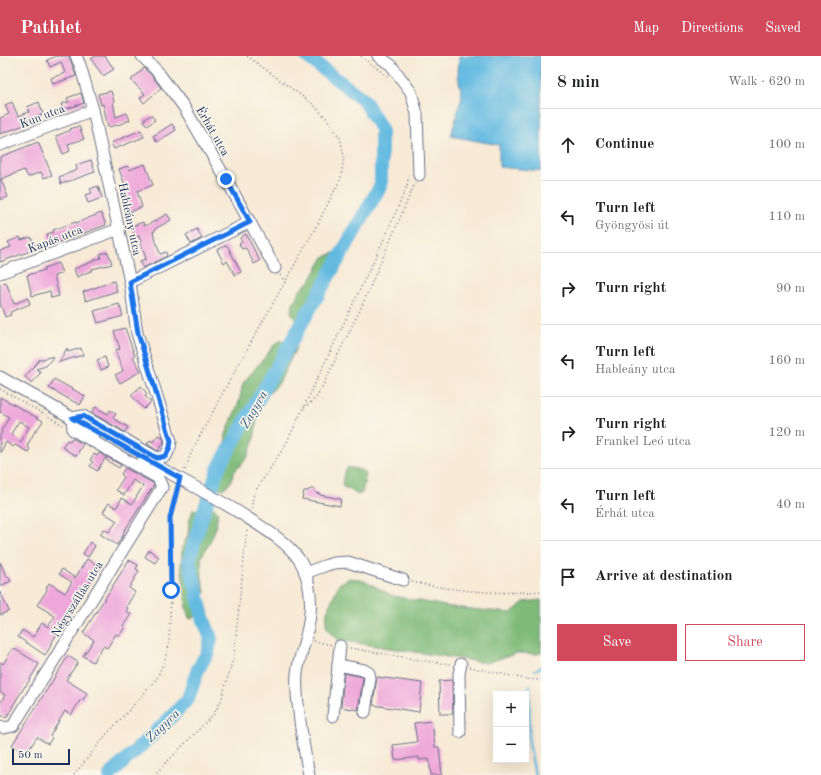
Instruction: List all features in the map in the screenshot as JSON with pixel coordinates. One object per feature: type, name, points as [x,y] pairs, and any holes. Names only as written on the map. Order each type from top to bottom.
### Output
[{"type":"street","name":"Hableány utca","points":[[72,418],[83,416],[157,458],[166,456],[170,447],[171,441],[138,333],[130,282],[93,110],[76,56]]},
{"type":"street","name":"Érhát utca","points":[[142,56],[157,71],[184,107],[275,268]]},
{"type":"street","points":[[378,56],[392,61],[411,92],[417,114],[415,173]]},
{"type":"street","name":"Kun utca","points":[[0,145],[93,110]]},
{"type":"street","points":[[130,282],[250,222]]},
{"type":"street","name":"Kapás utca","points":[[0,273],[119,228]]},
{"type":"street","points":[[0,377],[235,509],[271,533],[291,549],[299,560],[305,573],[311,599],[308,628],[299,663],[296,693],[309,775]]},
{"type":"street","points":[[72,418],[73,430]]},
{"type":"street","name":"Négyszállás utca","points":[[0,726],[4,728],[13,726],[162,487],[158,478],[73,430]]},
{"type":"street","points":[[305,573],[334,563],[348,562],[403,580]]},
{"type":"street","points":[[333,716],[340,646]]},
{"type":"street","points":[[460,732],[459,674],[461,664]]},
{"type":"street","points":[[338,665],[364,670],[369,673],[370,678],[365,712]]},
{"type":"path","points":[[361,56],[389,78]]},
{"type":"path","points":[[302,409],[317,397],[360,310],[415,173]]},
{"type":"path","points":[[154,775],[214,714],[221,701],[234,655],[248,518],[254,494],[286,444],[385,237],[407,186],[415,173]]},
{"type":"path","points":[[0,389],[73,430]]},
{"type":"path","points":[[74,775],[107,734],[157,678],[164,662],[169,646],[171,590],[170,518],[184,481]]},
{"type":"path","points":[[403,580],[443,588],[486,592],[541,591]]},
{"type":"path","points":[[304,640],[431,662],[461,664],[524,679],[541,680]]},
{"type":"green space","points":[[336,252],[344,259],[307,325],[295,319],[291,312],[294,301],[300,290],[310,281],[324,257]]},
{"type":"green space","points":[[282,340],[297,346],[279,383],[266,397],[258,414],[254,440],[247,458],[235,471],[230,483],[223,489],[218,487],[213,472],[225,444],[226,434],[239,402],[243,383],[274,345]]},
{"type":"green space","points":[[348,467],[361,470],[366,474],[362,493],[358,495],[342,486],[344,473]]},
{"type":"green space","points":[[214,508],[218,513],[215,530],[201,557],[202,578],[205,592],[198,614],[191,619],[189,618],[186,608],[181,567],[182,548],[188,535],[189,521],[193,510]]},
{"type":"green space","points":[[350,578],[365,581],[393,596],[451,607],[511,613],[524,602],[541,600],[541,653],[517,653],[486,663],[337,640],[326,626],[327,611],[339,584]]},
{"type":"water","points":[[459,56],[541,56],[541,171],[499,167],[499,145],[451,136],[462,96],[458,75]]},
{"type":"building","points":[[57,56],[69,56],[76,76],[53,84],[51,78],[65,73],[61,62],[50,67],[47,60]]},
{"type":"building","points":[[96,56],[105,56],[114,69],[103,76],[91,59]]},
{"type":"building","points":[[144,68],[161,88],[144,103],[140,98],[145,94],[131,80]]},
{"type":"building","points":[[111,91],[116,117],[127,113],[130,120],[108,127],[103,104],[101,105],[98,94]]},
{"type":"building","points":[[81,93],[84,103],[63,110],[61,104],[69,102],[67,98]]},
{"type":"building","points":[[12,102],[18,116],[29,112],[27,107],[39,102],[43,114],[26,121],[27,124],[0,134],[0,118],[9,114],[5,105]]},
{"type":"building","points":[[151,115],[155,120],[147,126],[143,120]]},
{"type":"building","points":[[172,124],[176,130],[157,142],[153,136]]},
{"type":"building","points":[[79,126],[84,139],[68,144],[70,151],[63,154],[56,136]]},
{"type":"building","points":[[141,130],[144,137],[114,149],[111,143]]},
{"type":"building","points":[[38,142],[52,175],[44,178],[41,172],[28,177],[24,170],[1,179],[8,197],[1,200],[0,157]]},
{"type":"building","points":[[91,160],[95,172],[61,184],[59,177],[77,170],[76,165]]},
{"type":"building","points":[[145,164],[153,185],[137,191],[142,207],[130,212],[123,189],[126,188],[119,169],[128,166],[129,170]]},
{"type":"building","points":[[98,186],[102,198],[88,203],[85,195],[92,193],[90,189]]},
{"type":"building","points":[[101,213],[106,225],[51,245],[47,234],[54,232],[53,230]]},
{"type":"building","points":[[167,214],[171,220],[155,229],[153,232],[160,254],[166,252],[167,256],[143,268],[140,261],[146,259],[139,236],[135,237],[132,226],[143,222],[144,226]]},
{"type":"building","points":[[197,229],[202,238],[191,244],[186,235]]},
{"type":"building","points":[[246,234],[260,261],[254,264],[246,248],[242,249],[239,244],[242,242],[240,238]]},
{"type":"building","points":[[20,237],[21,240],[31,237],[36,249],[0,262],[0,251],[11,247],[8,242]]},
{"type":"building","points":[[227,245],[241,272],[235,275],[227,261],[224,263],[217,250]]},
{"type":"building","points":[[108,252],[112,264],[92,269],[93,270],[77,277],[74,269],[101,258],[100,254]]},
{"type":"building","points":[[58,263],[62,273],[54,276],[59,296],[51,298],[50,291],[32,296],[27,275],[45,270],[44,268]]},
{"type":"building","points":[[114,281],[117,291],[86,301],[83,292]]},
{"type":"building","points":[[6,282],[14,304],[28,298],[30,304],[10,312],[11,315],[5,317],[0,303],[0,284]]},
{"type":"building","points":[[119,304],[123,316],[98,323],[94,311]]},
{"type":"building","points":[[125,328],[135,356],[133,357],[141,371],[120,383],[115,375],[123,371],[115,350],[120,349],[114,331]]},
{"type":"building","points":[[67,348],[68,352],[81,348],[83,355],[59,362]]},
{"type":"building","points":[[54,356],[46,366],[36,369],[41,372],[32,383],[25,377],[39,360]]},
{"type":"building","points":[[105,357],[108,367],[101,370],[97,360]]},
{"type":"building","points":[[54,379],[85,396],[80,405],[49,388]]},
{"type":"building","points":[[141,386],[147,394],[145,396],[151,402],[144,409],[131,395]]},
{"type":"building","points":[[0,397],[43,421],[35,431],[27,446],[30,449],[28,452],[15,445],[13,447],[6,442],[0,453],[1,431],[9,417],[0,412]],"holes":[[[19,421],[29,427],[21,442],[11,434]]]},
{"type":"building","points":[[95,407],[108,414],[110,410],[116,414],[113,418],[128,427],[125,432],[92,413]]},
{"type":"building","points":[[158,435],[163,437],[164,442],[158,451],[147,444],[150,440],[153,442]]},
{"type":"building","points":[[72,438],[83,444],[76,456],[62,447],[67,440],[70,441]]},
{"type":"building","points":[[99,453],[106,457],[97,471],[90,466],[93,462],[90,460],[94,454],[97,456]]},
{"type":"building","points":[[107,457],[121,465],[119,468],[106,460]]},
{"type":"building","points":[[125,468],[153,483],[154,485],[117,545],[100,534],[104,529],[109,532],[117,521],[103,512],[109,503],[116,508],[122,498],[132,504],[143,486],[133,480],[124,495],[116,490],[124,477],[121,474]]},
{"type":"building","points":[[313,488],[316,493],[320,495],[341,499],[340,506],[302,499],[304,491]]},
{"type":"building","points":[[90,542],[95,546],[88,557],[83,554]]},
{"type":"building","points":[[149,550],[159,557],[155,563],[145,557]]},
{"type":"building","points":[[87,559],[100,567],[45,655],[18,637],[22,630],[33,637],[42,623],[48,627],[55,616],[37,605],[47,590],[46,589],[49,583],[65,593],[72,582],[59,574],[62,569],[75,578]]},
{"type":"building","points":[[129,560],[138,565],[136,569],[139,571],[129,588],[135,592],[126,607],[128,608],[126,611],[131,614],[123,626],[125,627],[119,636],[116,634],[107,648],[103,646],[93,662],[83,656],[94,640],[83,633]]},
{"type":"building","points":[[0,562],[7,577],[8,576],[11,581],[0,586]]},
{"type":"building","points":[[0,592],[9,611],[0,615]]},
{"type":"building","points":[[13,648],[39,664],[6,718],[0,714],[0,703],[5,695],[0,692],[0,662],[3,664]]},
{"type":"building","points":[[68,656],[78,662],[66,680],[87,693],[83,700],[81,699],[71,715],[65,711],[50,736],[52,738],[48,744],[37,737],[26,754],[12,745]]},
{"type":"building","points":[[344,673],[363,677],[358,710],[341,707]]},
{"type":"building","points":[[377,677],[422,683],[419,712],[373,705]]},
{"type":"building","points":[[452,680],[453,714],[440,714],[439,681]]},
{"type":"building","points":[[432,721],[435,747],[439,747],[442,775],[431,775],[429,759],[419,760],[419,757],[395,760],[393,745],[417,742],[414,723]]},
{"type":"waterway","name":"Zagyva","points":[[110,775],[188,699],[198,669],[208,652],[211,639],[203,617],[189,560],[218,469],[381,185],[381,129],[364,100],[306,56]]},
{"type":"waterway","points":[[535,670],[541,667]]},
{"type":"waterway","points":[[530,685],[529,743],[535,775]]},
{"type":"route","points":[[171,590],[170,518],[180,478],[72,418],[83,416],[157,458],[166,456],[171,441],[138,333],[130,282],[250,222],[226,179]]}]
